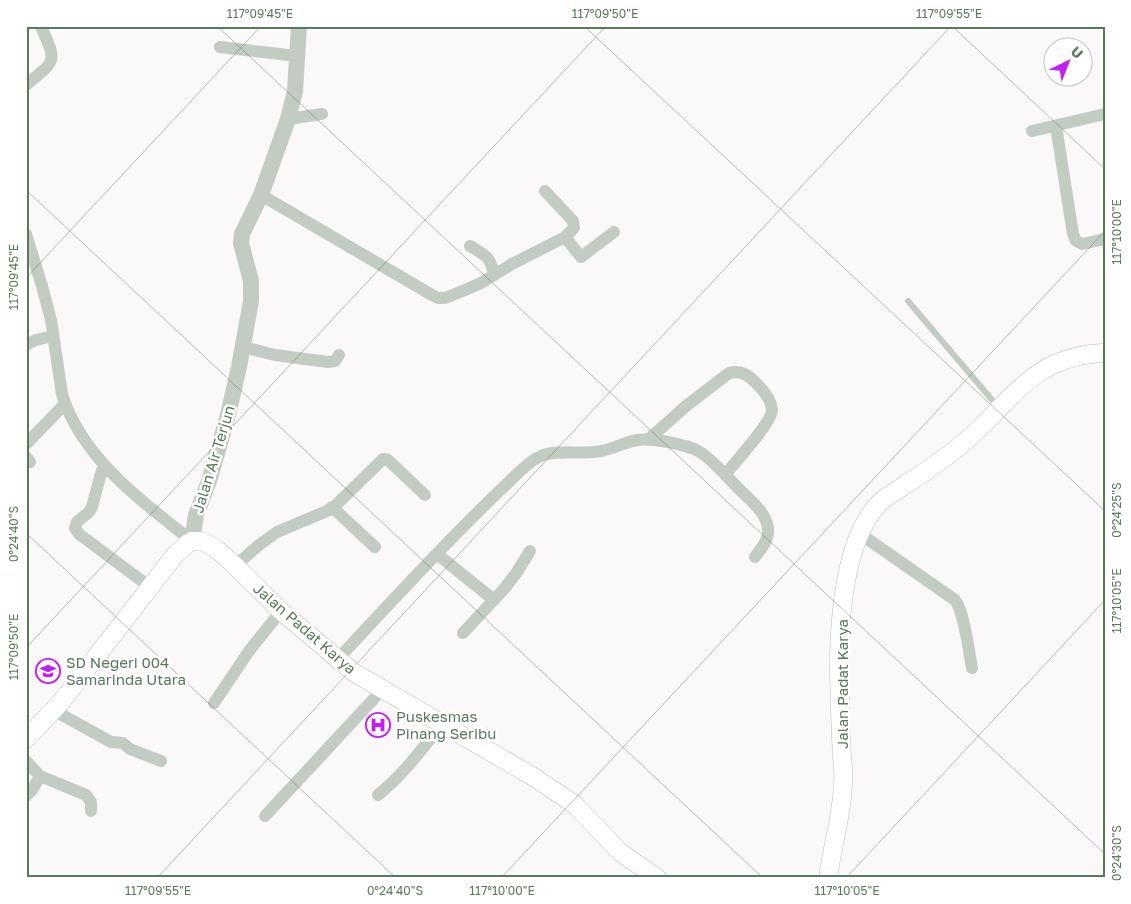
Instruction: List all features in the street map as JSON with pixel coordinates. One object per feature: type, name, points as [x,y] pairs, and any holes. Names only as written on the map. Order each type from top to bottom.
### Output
[{"type":"main road","name":"Jalan Padat Karya","points":[[828,878],[843,783],[839,649],[842,609],[848,570],[859,533],[870,514],[881,502],[961,445],[998,408],[1038,373],[1060,361],[1083,355],[1105,353]]},
{"type":"main road","name":"Jalan Padat Karya","points":[[192,541],[209,544],[222,554],[281,611],[353,672],[532,776],[570,801],[620,852],[657,878]]},
{"type":"main road","points":[[26,739],[53,710],[182,548],[192,541]]},
{"type":"street","points":[[26,85],[51,61],[51,52],[41,26]]},
{"type":"street","name":"Jalan Air Terjun","points":[[26,234],[50,320],[62,394],[77,428],[104,465],[135,496],[192,541],[196,515],[209,480],[228,415],[251,302],[252,288],[242,248],[242,238],[262,194],[288,119],[295,91],[299,26]]},
{"type":"street","points":[[220,47],[297,56]]},
{"type":"street","points":[[288,119],[322,114]]},
{"type":"street","points":[[1032,131],[1105,114]]},
{"type":"street","points":[[1056,126],[1073,234],[1076,241],[1082,244],[1105,239]]},
{"type":"street","points":[[262,194],[438,298],[445,298],[481,283],[565,236],[574,228],[573,221],[545,191]]},
{"type":"street","points":[[565,236],[581,257],[614,232]]},
{"type":"street","points":[[470,246],[490,261],[494,275]]},
{"type":"street","points":[[26,345],[36,340],[53,336]]},
{"type":"street","points":[[243,347],[282,356],[328,362],[335,361],[339,355]]},
{"type":"street","points":[[649,439],[686,406],[729,373],[746,374],[764,392],[772,407],[772,413],[765,426],[725,475]]},
{"type":"street","points":[[26,444],[65,404]]},
{"type":"street","points":[[338,659],[497,493],[528,464],[548,453],[594,452],[611,449],[636,440],[649,439],[669,442],[696,450],[709,459],[725,475],[762,514],[767,523],[767,538],[755,557]]},
{"type":"street","points":[[235,566],[277,532],[327,511],[352,490],[383,459],[388,460],[425,495]]},
{"type":"street","points":[[104,465],[92,507],[74,527],[79,534],[150,587]]},
{"type":"street","points":[[332,507],[375,547]]},
{"type":"street","points":[[859,533],[955,600],[960,607],[972,668]]},
{"type":"street","points":[[463,633],[517,572],[530,551]]},
{"type":"street","points":[[437,554],[494,600]]},
{"type":"street","points":[[214,703],[249,651],[281,611]]},
{"type":"street","points":[[265,816],[382,690]]},
{"type":"street","points":[[53,710],[111,742],[123,743],[130,749],[161,761]]},
{"type":"street","points":[[378,795],[410,765],[442,724]]},
{"type":"street","points":[[26,761],[40,776],[86,794],[91,802],[91,811]]},
{"type":"street","points":[[26,796],[40,776]]},
{"type":"lane","points":[[908,301],[998,408]]},
{"type":"place","name":"SD Negeri 004 Samarinda Utara","points":[[48,671]]},
{"type":"place","name":"Puskesmas Pinang Seribu","points":[[378,725]]}]
